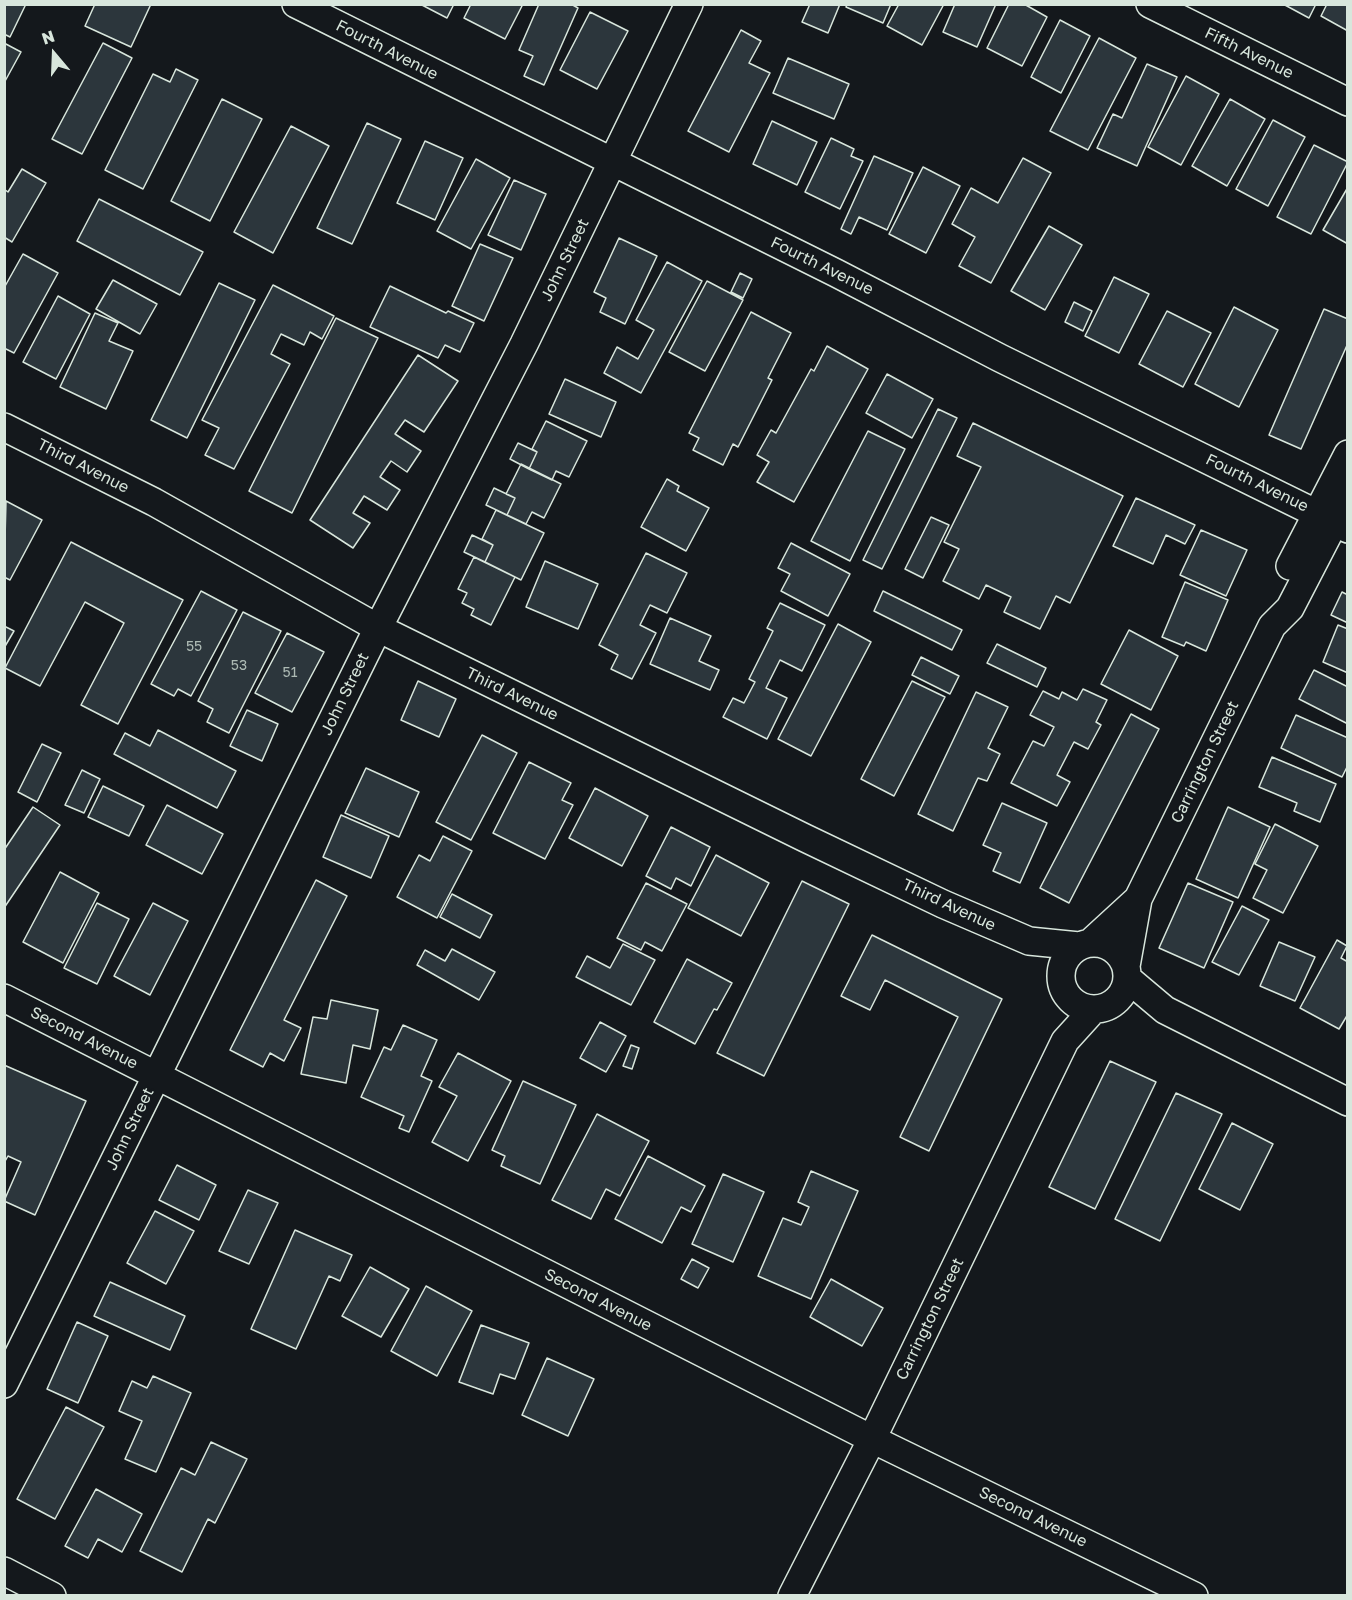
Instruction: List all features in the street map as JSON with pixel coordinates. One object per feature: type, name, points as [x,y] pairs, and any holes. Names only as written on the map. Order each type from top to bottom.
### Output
[{"type":"street","name":"Fourth Avenue","points":[[296,4],[847,278],[1000,358],[1333,521]]},
{"type":"street","name":"John Street","points":[[4,1384],[378,628],[524,344],[689,4]]},
{"type":"street","name":"Fifth Avenue","points":[[1150,4],[1347,102]]},
{"type":"street","name":"Third Avenue","points":[[4,428],[154,502],[378,628],[943,904],[1029,941],[1084,945]]},
{"type":"street","name":"Carrington Street","points":[[1333,521],[1347,454]]},
{"type":"street","name":"Carrington Street","points":[[792,1596],[872,1439],[1065,1041],[1116,988],[1138,898],[1272,626],[1272,603],[1333,521],[1347,496]]},
{"type":"street","name":"Carrington Street","points":[[1084,945],[1138,898]]},
{"type":"street","name":"Third Avenue","points":[[1029,941],[1063,983]]},
{"type":"street","points":[[1084,945],[1108,946],[1122,958],[1116,988],[1083,1006],[1073,1001],[1063,983],[1064,962],[1070,953],[1084,945]]},
{"type":"street","name":"Carrington Street","points":[[1063,983],[1065,1041]]},
{"type":"street","points":[[1116,988],[1165,1010],[1347,1102]]},
{"type":"street","name":"Second Avenue","points":[[4,998],[872,1439],[1194,1596]]},
{"type":"street","points":[[4,1571],[52,1596]]},
{"type":"building","points":[[4,4],[26,4],[10,37],[4,34]]},
{"type":"building","points":[[95,4],[151,4],[131,47],[85,26]]},
{"type":"building","points":[[420,4],[454,4],[447,18]]},
{"type":"building","points":[[471,4],[523,4],[505,39],[464,18]]},
{"type":"building","points":[[539,4],[571,4],[578,8],[544,85],[524,76],[533,56],[519,50]]},
{"type":"building","points":[[810,4],[840,4],[828,33],[802,22]]},
{"type":"building","points":[[847,4],[891,4],[883,23],[846,7]]},
{"type":"building","points":[[899,4],[944,4],[922,45],[887,26]]},
{"type":"building","points":[[955,4],[996,4],[977,47],[943,32]]},
{"type":"building","points":[[1009,4],[1024,4],[1047,17],[1022,66],[987,48]]},
{"type":"building","points":[[1283,4],[1316,4],[1309,18]]},
{"type":"building","points":[[1327,4],[1348,4],[1348,31],[1321,16]]},
{"type":"building","points":[[590,12],[628,31],[597,89],[560,70]]},
{"type":"building","points":[[1060,20],[1090,36],[1061,93],[1031,77]]},
{"type":"building","points":[[741,30],[761,41],[749,63],[770,73],[729,152],[688,131]]},
{"type":"building","points":[[1099,38],[1136,58],[1088,150],[1050,131]]},
{"type":"building","points":[[4,43],[21,52],[4,83]]},
{"type":"building","points":[[103,43],[132,58],[82,154],[52,139]]},
{"type":"building","points":[[788,58],[849,84],[834,119],[773,93]]},
{"type":"building","points":[[1147,64],[1177,77],[1137,166],[1097,148],[1113,114],[1122,118]]},
{"type":"building","points":[[176,69],[198,80],[143,189],[105,170],[153,74],[170,82]]},
{"type":"building","points":[[1186,76],[1219,94],[1181,165],[1148,147]]},
{"type":"building","points":[[222,99],[262,119],[210,221],[171,201]]},
{"type":"building","points":[[1230,99],[1265,119],[1227,186],[1192,166]]},
{"type":"building","points":[[1273,120],[1305,137],[1268,206],[1236,189]]},
{"type":"building","points":[[772,121],[817,142],[797,185],[753,164]]},
{"type":"building","points":[[367,123],[401,139],[352,244],[317,228]]},
{"type":"building","points":[[291,126],[329,146],[273,253],[234,232]]},
{"type":"building","points":[[831,138],[854,149],[851,156],[863,161],[840,209],[805,192]]},
{"type":"building","points":[[425,141],[463,158],[435,220],[397,203]]},
{"type":"building","points":[[1314,145],[1348,162],[1311,234],[1277,217]]},
{"type":"building","points":[[874,156],[913,173],[887,230],[859,217],[851,234],[841,229]]},
{"type":"building","points":[[1023,158],[1051,173],[991,283],[959,266],[975,237],[952,224],[971,188],[998,203]]},
{"type":"building","points":[[476,159],[510,178],[471,249],[437,231]]},
{"type":"building","points":[[923,167],[960,186],[926,253],[889,234]]},
{"type":"building","points":[[22,169],[46,183],[12,242],[4,237],[4,189],[8,192]]},
{"type":"building","points":[[514,180],[546,194],[521,250],[488,235]]},
{"type":"building","points":[[1348,187],[1348,244],[1323,230]]},
{"type":"building","points":[[99,199],[203,252],[180,295],[77,241]]},
{"type":"building","points":[[1049,226],[1082,245],[1045,310],[1011,291]]},
{"type":"building","points":[[619,238],[657,256],[625,324],[600,312],[606,298],[594,292]]},
{"type":"building","points":[[480,244],[513,258],[484,321],[452,306]]},
{"type":"building","points":[[23,254],[58,273],[14,353],[4,348],[4,288]]},
{"type":"building","points":[[667,262],[702,281],[641,393],[604,373],[617,347],[638,359],[654,330],[636,320]]},
{"type":"building","points":[[740,273],[752,279],[743,298],[731,292]]},
{"type":"building","points":[[1114,277],[1149,294],[1119,353],[1085,336]]},
{"type":"building","points":[[113,280],[157,304],[140,334],[96,309]]},
{"type":"building","points":[[707,281],[743,300],[705,371],[669,352]]},
{"type":"building","points":[[219,283],[255,300],[187,438],[151,420]]},
{"type":"building","points":[[273,285],[334,316],[322,339],[310,332],[304,345],[281,334],[271,354],[290,364],[234,469],[205,455],[219,428],[202,420]]},
{"type":"building","points":[[390,286],[446,313],[448,311],[474,323],[460,352],[445,345],[438,358],[370,327]]},
{"type":"building","points":[[58,296],[90,314],[56,379],[23,362]]},
{"type":"building","points":[[1074,302],[1092,311],[1083,331],[1065,322]]},
{"type":"building","points":[[1234,307],[1278,330],[1239,407],[1195,384]]},
{"type":"building","points":[[1324,309],[1348,319],[1348,343],[1301,449],[1269,435]]},
{"type":"building","points":[[1167,311],[1211,333],[1183,387],[1139,364]]},
{"type":"building","points":[[751,312],[791,333],[768,378],[772,380],[738,447],[733,444],[723,465],[693,450],[699,438],[689,433]]},
{"type":"building","points":[[95,313],[118,323],[109,341],[133,351],[106,409],[60,387]]},
{"type":"building","points":[[336,318],[378,338],[292,513],[249,491]]},
{"type":"building","points":[[827,346],[868,369],[794,502],[757,482],[769,462],[757,455],[771,430],[776,433],[811,369],[814,371]]},
{"type":"building","points":[[418,355],[458,381],[424,432],[405,420],[395,434],[421,451],[407,472],[391,461],[380,477],[400,490],[387,510],[364,496],[353,513],[370,523],[353,548],[310,520]]},
{"type":"building","points":[[887,374],[933,399],[912,438],[866,413]]},
{"type":"building","points":[[565,379],[616,402],[601,437],[549,414]]},
{"type":"building","points":[[938,409],[957,418],[882,569],[863,560]]},
{"type":"building","points":[[546,421],[587,441],[569,477],[556,471],[552,480],[529,469],[537,452],[532,449]]},
{"type":"building","points":[[973,423],[1123,496],[1070,603],[1056,596],[1040,629],[1004,612],[1011,597],[986,585],[979,599],[943,581],[959,549],[944,542],[981,467],[957,456]]},
{"type":"building","points":[[868,431],[905,449],[850,561],[811,541]]},
{"type":"building","points":[[518,443],[537,452],[529,469],[510,459]]},
{"type":"building","points":[[521,464],[561,484],[544,518],[532,512],[526,524],[507,515],[515,498],[506,494]]},
{"type":"building","points":[[667,479],[679,486],[677,491],[709,508],[686,551],[641,527]]},
{"type":"building","points":[[494,488],[515,498],[507,515],[486,505]]},
{"type":"building","points":[[1136,498],[1195,525],[1185,544],[1166,535],[1153,564],[1113,546]]},
{"type":"building","points":[[6,501],[42,520],[10,580],[4,577]]},
{"type":"building","points":[[496,510],[544,533],[521,580],[485,562],[493,545],[482,539]]},
{"type":"building","points":[[931,517],[949,525],[923,578],[905,569]]},
{"type":"building","points":[[1201,530],[1247,550],[1226,596],[1180,575]]},
{"type":"building","points":[[472,535],[493,545],[485,562],[464,552]]},
{"type":"building","points":[[71,542],[183,600],[118,724],[81,705],[124,623],[85,602],[40,686],[5,668]]},
{"type":"building","points":[[791,543],[850,574],[828,616],[781,591],[790,574],[778,568]]},
{"type":"building","points":[[646,553],[687,573],[667,613],[650,605],[640,625],[656,633],[632,679],[611,669],[618,655],[599,645]]},
{"type":"building","points":[[474,557],[515,577],[491,625],[471,615],[474,609],[462,603],[467,593],[458,589]]},
{"type":"building","points":[[545,561],[598,584],[578,629],[526,607]]},
{"type":"building","points":[[1185,582],[1228,600],[1206,651],[1186,642],[1184,646],[1162,637]]},
{"type":"building","points":[[201,591],[237,610],[191,696],[178,689],[174,696],[151,684]]},
{"type":"building","points":[[883,591],[962,630],[952,650],[874,611]]},
{"type":"building","points":[[1342,592],[1348,595],[1348,623],[1331,615]]},
{"type":"building","points":[[780,603],[825,625],[802,671],[780,660],[766,688],[787,698],[767,739],[723,717],[733,698],[744,703],[755,682],[749,679],[773,631],[767,628]]},
{"type":"building","points":[[243,612],[281,631],[229,733],[207,722],[213,709],[198,701]]},
{"type":"building","points":[[670,618],[711,636],[699,661],[719,670],[710,690],[650,664]]},
{"type":"building","points":[[838,624],[871,642],[811,756],[778,739]]},
{"type":"building","points":[[1338,625],[1348,629],[1348,673],[1323,662]]},
{"type":"building","points":[[4,626],[14,631],[4,648]]},
{"type":"building","points":[[1129,630],[1178,656],[1151,710],[1101,684]]},
{"type":"building","points":[[287,633],[324,652],[292,712],[255,693]]},
{"type":"building","points":[[997,644],[1046,668],[1037,687],[987,663]]},
{"type":"building","points":[[921,657],[959,676],[950,694],[912,675]]},
{"type":"building","points":[[1314,670],[1348,687],[1348,724],[1299,699]]},
{"type":"building","points":[[418,681],[456,699],[439,737],[401,720]]},
{"type":"building","points":[[912,681],[945,697],[894,796],[861,779]]},
{"type":"building","points":[[1083,689],[1107,700],[1096,722],[1101,725],[1088,749],[1074,742],[1057,775],[1070,782],[1057,806],[1011,783],[1033,741],[1044,746],[1054,727],[1030,715],[1043,691],[1059,699],[1062,692],[1077,700]]},
{"type":"building","points":[[976,692],[1008,707],[988,748],[1000,754],[987,781],[978,778],[953,831],[918,814]]},
{"type":"building","points":[[247,710],[278,724],[262,761],[230,746]]},
{"type":"building","points":[[1131,714],[1159,729],[1069,903],[1040,888]]},
{"type":"building","points":[[1296,715],[1348,738],[1348,765],[1342,777],[1281,748]]},
{"type":"building","points":[[158,730],[236,771],[217,808],[114,754],[125,733],[150,746]]},
{"type":"building","points":[[482,735],[517,753],[471,840],[436,822]]},
{"type":"building","points":[[42,744],[61,753],[37,802],[18,792]]},
{"type":"building","points":[[1272,757],[1336,784],[1320,822],[1294,811],[1297,803],[1259,787]]},
{"type":"building","points":[[529,762],[571,783],[562,800],[573,805],[545,859],[493,833]]},
{"type":"building","points":[[366,768],[419,792],[399,837],[345,813]]},
{"type":"building","points":[[82,770],[100,779],[84,813],[65,805]]},
{"type":"building","points":[[103,786],[144,806],[129,836],[88,817]]},
{"type":"building","points":[[595,788],[648,816],[622,866],[569,838]]},
{"type":"building","points":[[1002,803],[1047,823],[1020,883],[993,871],[1001,853],[983,845]]},
{"type":"building","points":[[167,805],[223,834],[202,874],[146,845]]},
{"type":"building","points":[[33,807],[60,825],[4,908],[4,850]]},
{"type":"building","points":[[1228,807],[1270,827],[1238,898],[1196,879]]},
{"type":"building","points":[[341,815],[389,836],[371,878],[323,857]]},
{"type":"building","points":[[1275,824],[1318,846],[1283,913],[1253,898],[1267,870],[1255,864]]},
{"type":"building","points":[[671,827],[710,847],[691,886],[676,878],[671,889],[646,876]]},
{"type":"building","points":[[443,836],[472,851],[437,918],[397,897],[419,855],[430,861]]},
{"type":"building","points":[[716,855],[769,883],[741,936],[688,908]]},
{"type":"building","points":[[60,872],[99,893],[63,963],[23,942]]},
{"type":"building","points":[[316,880],[347,896],[284,1020],[301,1028],[284,1061],[270,1053],[263,1067],[230,1050]]},
{"type":"building","points":[[802,881],[849,904],[764,1076],[717,1053]]},
{"type":"building","points":[[646,883],[687,904],[662,951],[645,942],[641,950],[617,938]]},
{"type":"building","points":[[1188,883],[1233,902],[1204,968],[1159,948]]},
{"type":"building","points":[[452,894],[492,915],[480,938],[440,917]]},
{"type":"building","points":[[97,903],[129,919],[97,984],[64,968]]},
{"type":"building","points":[[153,903],[188,921],[150,995],[114,976]]},
{"type":"building","points":[[1242,906],[1269,920],[1239,975],[1212,962]]},
{"type":"building","points":[[872,935],[1002,999],[929,1151],[900,1137],[958,1017],[885,980],[870,1010],[841,996]]},
{"type":"building","points":[[1337,940],[1347,946],[1341,958],[1348,962],[1348,1014],[1339,1029],[1300,1008]]},
{"type":"building","points":[[1279,942],[1315,957],[1295,1001],[1260,986]]},
{"type":"building","points":[[623,944],[655,960],[631,1005],[576,977],[587,956],[610,968]]},
{"type":"building","points":[[452,949],[495,972],[479,1000],[417,965],[425,950],[445,961]]},
{"type":"building","points":[[687,959],[732,983],[717,1010],[714,1009],[695,1044],[654,1022]]},
{"type":"building","points":[[331,1000],[378,1010],[370,1049],[353,1045],[346,1083],[301,1074],[313,1017],[327,1019]]},
{"type":"building","points":[[600,1022],[626,1036],[606,1072],[580,1058]]},
{"type":"building","points":[[403,1025],[437,1040],[421,1076],[432,1081],[409,1132],[399,1128],[404,1116],[361,1097],[384,1047],[391,1050]]},
{"type":"building","points":[[631,1045],[639,1048],[632,1069],[623,1066]]},
{"type":"building","points":[[458,1053],[511,1081],[468,1161],[432,1142],[457,1096],[439,1087]]},
{"type":"building","points":[[1110,1061],[1156,1082],[1095,1209],[1049,1187]]},
{"type":"building","points":[[4,1065],[86,1101],[35,1215],[4,1201],[21,1162],[8,1156],[4,1163]]},
{"type":"building","points":[[523,1081],[576,1105],[540,1184],[501,1166],[505,1156],[492,1150]]},
{"type":"building","points":[[1176,1093],[1222,1114],[1160,1241],[1115,1219]]},
{"type":"building","points":[[597,1114],[649,1141],[620,1196],[606,1189],[591,1219],[552,1200]]},
{"type":"building","points":[[1232,1123],[1273,1144],[1240,1210],[1199,1189]]},
{"type":"building","points":[[648,1156],[705,1186],[691,1212],[681,1207],[662,1243],[615,1219]]},
{"type":"building","points":[[177,1165],[216,1185],[199,1220],[159,1200]]},
{"type":"building","points":[[811,1171],[858,1191],[811,1299],[758,1276],[783,1218],[801,1225],[809,1207],[798,1202]]},
{"type":"building","points":[[723,1174],[764,1192],[733,1262],[692,1244]]},
{"type":"building","points":[[248,1190],[278,1203],[249,1264],[219,1251]]},
{"type":"building","points":[[155,1211],[194,1231],[166,1284],[127,1263]]},
{"type":"building","points":[[295,1230],[352,1255],[340,1281],[329,1276],[296,1349],[251,1329]]},
{"type":"building","points":[[692,1259],[709,1268],[698,1288],[681,1279]]},
{"type":"building","points":[[370,1267],[409,1289],[381,1337],[342,1316]]},
{"type":"building","points":[[831,1279],[883,1308],[862,1346],[810,1317]]},
{"type":"building","points":[[110,1282],[185,1316],[170,1350],[94,1316]]},
{"type":"building","points":[[426,1286],[472,1311],[437,1376],[391,1351]]},
{"type":"building","points":[[77,1322],[108,1336],[78,1403],[47,1389]]},
{"type":"building","points":[[481,1325],[529,1343],[515,1379],[500,1374],[493,1394],[459,1382]]},
{"type":"building","points":[[547,1358],[594,1379],[568,1436],[522,1415]]},
{"type":"building","points":[[153,1376],[191,1393],[156,1472],[125,1459],[142,1421],[119,1411],[132,1381],[147,1388]]},
{"type":"building","points":[[66,1407],[104,1427],[55,1519],[17,1499]]},
{"type":"building","points":[[211,1442],[247,1459],[215,1523],[208,1519],[182,1572],[140,1551],[181,1468],[195,1475]]},
{"type":"building","points":[[96,1489],[142,1514],[122,1552],[98,1539],[88,1558],[65,1546]]}]
